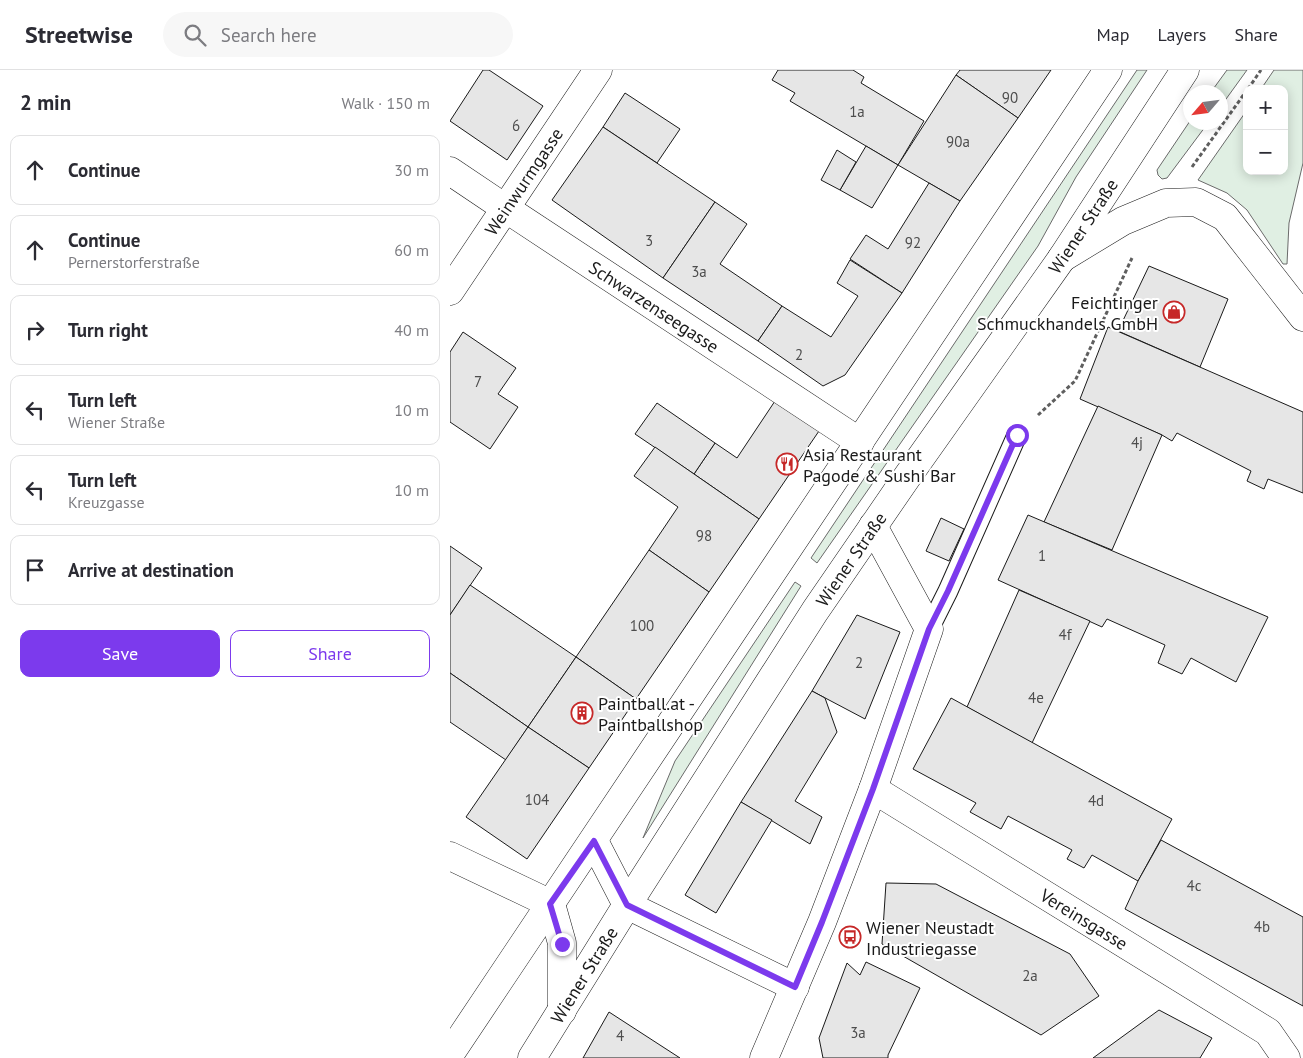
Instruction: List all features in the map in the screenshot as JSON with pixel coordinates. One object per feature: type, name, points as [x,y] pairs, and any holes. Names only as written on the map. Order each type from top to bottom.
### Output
[{"type":"main road","name":"Weinwurmgasse","points":[[450,291],[598,70]]},
{"type":"main road","points":[[450,1054],[1108,70]]},
{"type":"main road","name":"Wiener Straße","points":[[532,1058],[814,611],[1062,258],[1185,70]]},
{"type":"main road","name":"Schwarzenseegasse","points":[[450,171],[860,442]]},
{"type":"main road","points":[[1062,258],[1123,221],[1166,203],[1196,202],[1225,217],[1303,317]]},
{"type":"main road","points":[[764,1058],[822,922],[873,789],[929,629],[873,526]]},
{"type":"main road","name":"Vereinsgasse","points":[[873,789],[1268,1032],[1286,1058]]},
{"type":"main road","points":[[594,841],[627,905],[795,987]]},
{"type":"main road","points":[[450,856],[550,904],[562,944],[562,1010]]},
{"type":"lane","points":[[929,629],[948,591],[1017,435]]},
{"type":"path","points":[[1250,85],[1261,70]]},
{"type":"path","points":[[1166,203],[1243,95]]},
{"type":"path","points":[[1017,435],[1075,381],[1136,250]]},
{"type":"green space","points":[[1137,70],[1147,70],[1076,177],[1038,246],[817,563],[811,558]]},
{"type":"green space","points":[[1227,70],[1247,70],[1228,96],[1228,85],[1216,85]]},
{"type":"green space","points":[[1274,70],[1303,70],[1303,163],[1289,223],[1287,264],[1283,264],[1247,210],[1227,193],[1198,180],[1243,116],[1243,175],[1288,175],[1288,85],[1264,85]]},
{"type":"green space","points":[[1184,130],[1203,130],[1167,178],[1162,179],[1158,175],[1157,170]]},
{"type":"green space","points":[[795,582],[801,586],[643,838],[675,761]]},
{"type":"building","points":[[483,70],[489,70],[543,106],[507,160],[450,121]]},
{"type":"building","points":[[778,70],[853,70],[864,77],[861,83],[924,121],[898,165],[790,101],[795,93],[772,80]]},
{"type":"building","points":[[960,70],[1051,70],[1018,118],[956,75]]},
{"type":"building","points":[[956,75],[1018,118],[960,201],[898,165]]},
{"type":"building","points":[[625,93],[680,129],[657,163],[603,127]]},
{"type":"building","points":[[603,127],[715,202],[663,278],[552,200]]},
{"type":"building","points":[[866,146],[898,165],[872,208],[840,190]]},
{"type":"building","points":[[837,150],[856,162],[840,190],[821,180]]},
{"type":"building","points":[[929,183],[960,201],[902,293],[850,259],[866,235],[888,249]]},
{"type":"building","points":[[715,202],[747,224],[720,264],[782,306],[758,341],[663,278]]},
{"type":"building","points":[[850,260],[902,293],[845,375],[823,386],[758,341],[782,306],[831,337],[858,296],[837,283]]},
{"type":"building","points":[[1149,266],[1228,299],[1200,367],[1118,331]]},
{"type":"building","points":[[1108,327],[1303,412],[1303,493],[1268,479],[1264,489],[1247,481],[1251,471],[1177,433],[1172,441],[1080,399]]},
{"type":"building","points":[[463,332],[516,368],[498,394],[518,407],[490,449],[450,422],[450,352]]},
{"type":"building","points":[[775,401],[819,431],[759,519],[694,474],[715,443],[737,458]]},
{"type":"building","points":[[657,403],[715,443],[694,474],[635,434]]},
{"type":"building","points":[[1098,406],[1162,435],[1112,550],[1044,522]]},
{"type":"building","points":[[655,447],[759,519],[709,592],[649,550],[678,507],[634,476]]},
{"type":"building","points":[[1028,515],[1268,617],[1236,682],[1191,658],[1182,674],[1158,663],[1165,645],[1107,619],[1102,627],[998,580]]},
{"type":"building","points":[[941,518],[964,529],[949,561],[926,551]]},
{"type":"building","points":[[450,546],[482,568],[450,615]]},
{"type":"building","points":[[649,550],[709,592],[636,699],[576,657]]},
{"type":"building","points":[[470,585],[576,657],[528,727],[450,673],[450,615]]},
{"type":"building","points":[[1019,590],[1090,621],[1032,743],[967,707]]},
{"type":"building","points":[[857,615],[900,632],[865,719],[812,691]]},
{"type":"building","name":"Paintball.at - Paintballshop","points":[[576,657],[636,699],[589,768],[528,727]]},
{"type":"building","points":[[450,673],[528,727],[506,760],[450,722]]},
{"type":"building","points":[[812,691],[825,698],[837,732],[795,801],[822,817],[810,844],[741,802]]},
{"type":"building","points":[[951,698],[1172,819],[1138,881],[1092,855],[1084,868],[1067,859],[1072,850],[1008,816],[1001,829],[970,812],[976,803],[913,769]]},
{"type":"building","points":[[528,727],[589,768],[527,859],[466,817]]},
{"type":"building","points":[[741,802],[772,820],[716,913],[685,895]]},
{"type":"building","points":[[1161,840],[1303,917],[1303,1006],[1125,909]]},
{"type":"building","points":[[886,883],[936,884],[1070,954],[1099,996],[1041,1035],[882,944]]},
{"type":"building","points":[[866,962],[920,988],[888,1058],[823,1058],[819,1038],[847,963],[860,975]]},
{"type":"building","points":[[1159,1010],[1212,1038],[1200,1058],[1093,1058]]},
{"type":"building","points":[[609,1012],[680,1058],[583,1058]]},
{"type":"place","name":"Feichtinger Schmuckhandels GmbH","points":[[1174,312]]},
{"type":"place","name":"Asia Restaurant Pagode & Sushi Bar","points":[[787,464]]},
{"type":"place","name":"Paintball.at - Paintballshop","points":[[582,713]]},
{"type":"place","name":"Wiener Neustadt Industriegasse","points":[[850,937]]},
{"type":"route","points":[[562,944],[550,904],[594,841],[627,905],[795,987],[873,789],[929,629],[948,591],[1017,435]]}]
